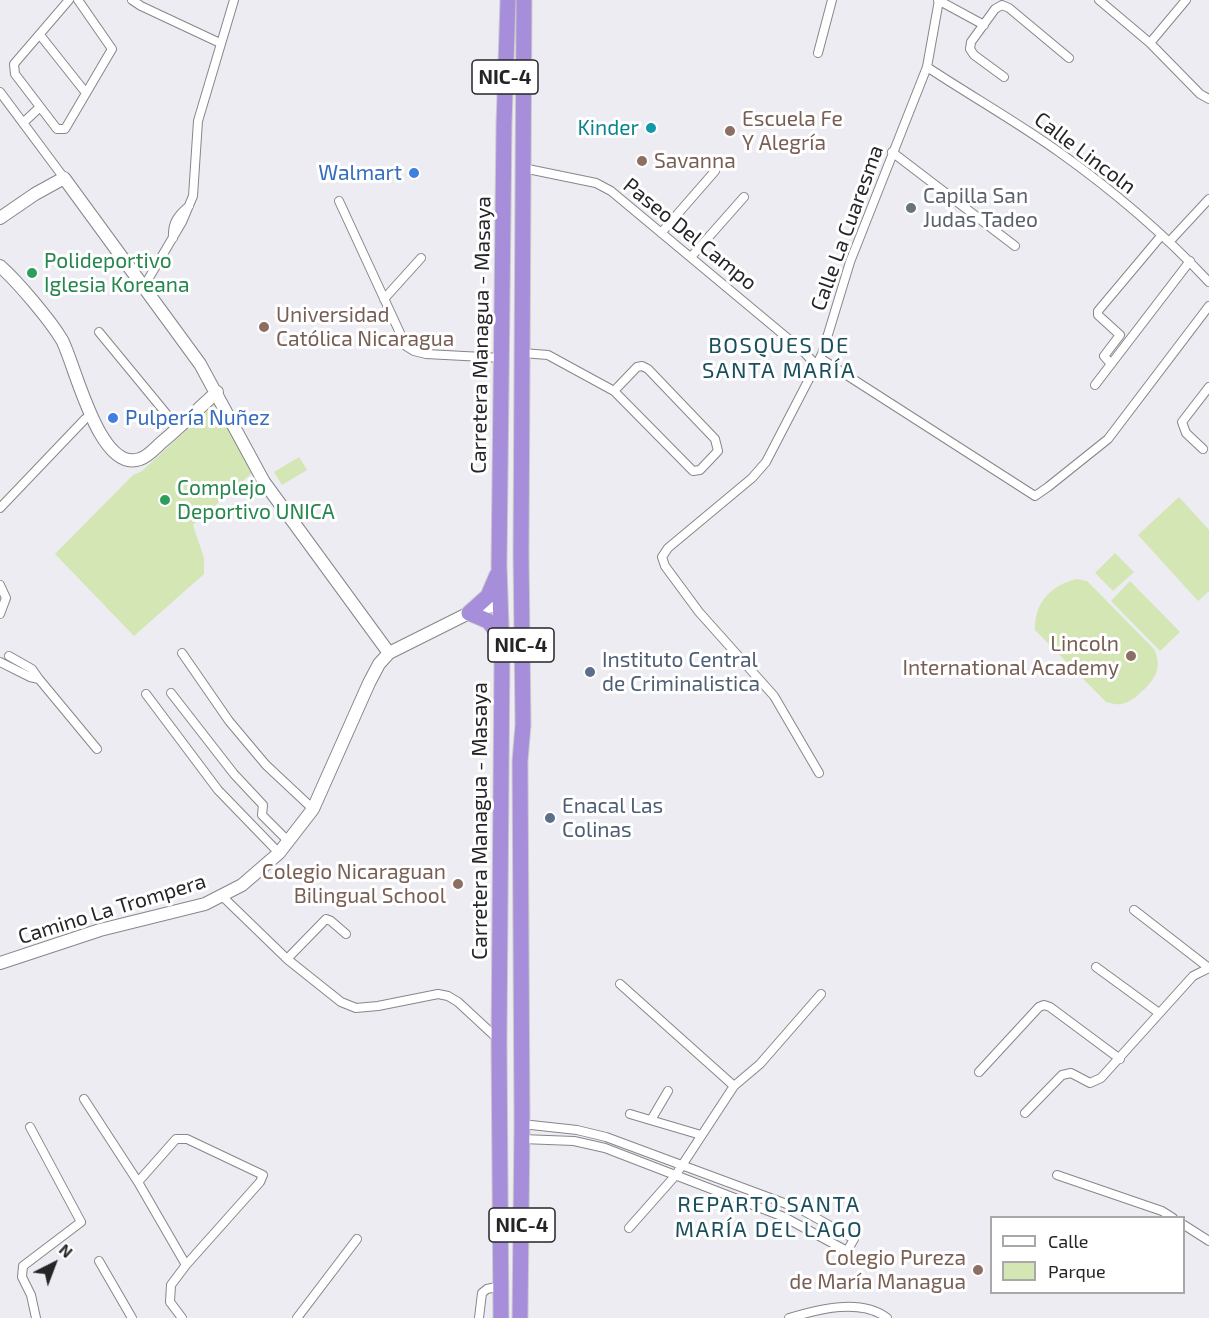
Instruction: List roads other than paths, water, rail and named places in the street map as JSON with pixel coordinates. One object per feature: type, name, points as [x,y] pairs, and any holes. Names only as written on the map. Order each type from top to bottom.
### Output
[{"type":"highway","name":"Carretera Managua - Masaya","points":[[501,1318],[501,637],[499,565],[504,124],[508,0]]},
{"type":"highway","name":"Carretera Managua - Masaya","points":[[520,1315],[522,1273],[520,761],[522,725],[524,23],[520,16],[522,0]]},
{"type":"highway","points":[[504,124],[510,134],[514,135],[518,134],[523,126]]},
{"type":"highway","points":[[505,154],[513,145],[523,151]]},
{"type":"highway","points":[[521,553],[513,581],[500,605],[513,622],[517,639],[518,717],[522,725]]},
{"type":"highway","points":[[499,565],[488,597],[469,614],[488,621],[501,637]]},
{"type":"highway","points":[[501,1286],[512,1282],[522,1273]]},
{"type":"highway","points":[[501,1286],[510,1293],[520,1315]]},
{"type":"street","points":[[69,0],[13,69],[57,129],[63,130],[112,47],[78,0]]},
{"type":"street","points":[[132,0],[220,43]]},
{"type":"street","points":[[143,288],[173,239],[193,196],[198,121],[234,0]]},
{"type":"street","points":[[818,53],[832,0]]},
{"type":"street","points":[[938,0],[984,25]]},
{"type":"street","name":"Calle La Cuaresma","points":[[819,773],[774,696],[699,612],[665,566],[662,557],[668,548],[752,478],[766,462],[818,362],[850,262],[927,68],[938,0]]},
{"type":"street","points":[[1099,0],[1150,43],[1200,94],[1209,99]]},
{"type":"street","points":[[1150,43],[1186,0]]},
{"type":"street","points":[[1004,77],[974,55],[970,49],[971,42],[995,9],[1002,5],[1009,8],[1068,58]]},
{"type":"street","points":[[40,35],[86,93]]},
{"type":"street","name":"Calle Lincoln","points":[[927,68],[1058,151],[1106,186],[1190,261],[1209,282]]},
{"type":"street","points":[[0,92],[200,364],[264,482],[389,653],[469,614],[500,605]]},
{"type":"street","points":[[24,123],[40,107]]},
{"type":"street","points":[[892,152],[1015,246]]},
{"type":"street","name":"Paseo Del Campo","points":[[523,168],[596,183],[611,191],[818,362],[1035,495],[1108,439],[1209,306]]},
{"type":"street","points":[[661,233],[715,171]]},
{"type":"street","points":[[0,218],[35,194],[64,178]]},
{"type":"street","points":[[691,257],[744,197]]},
{"type":"street","points":[[1169,242],[1209,199]]},
{"type":"street","points":[[339,201],[406,346],[426,354],[502,358]]},
{"type":"street","points":[[1111,364],[1104,356],[1120,335],[1098,315],[1098,311],[1161,236]]},
{"type":"street","points":[[384,299],[421,258]]},
{"type":"street","points":[[1095,385],[1190,261]]},
{"type":"street","points":[[0,266],[55,329],[64,343],[91,415],[103,437],[114,452],[122,458],[133,460],[149,454],[217,392]]},
{"type":"street","points":[[99,332],[178,428]]},
{"type":"street","points":[[522,353],[548,355],[614,390],[693,471],[700,470],[718,451],[715,439],[648,369],[642,366],[637,367],[614,390]]},
{"type":"street","points":[[1203,448],[1186,433],[1182,422],[1209,387]]},
{"type":"street","points":[[0,508],[91,415]]},
{"type":"street","points":[[0,585],[6,598],[0,614]]},
{"type":"street","points":[[182,653],[229,721],[266,765],[313,809]]},
{"type":"street","name":"Camino La Trompera","points":[[0,963],[100,930],[194,907],[242,885],[279,853],[313,809],[369,682],[379,664],[389,653]]},
{"type":"street","points":[[9,656],[32,669],[97,749]]},
{"type":"street","points":[[0,662],[39,679]]},
{"type":"street","points":[[171,693],[234,774],[263,805],[262,815],[288,842]]},
{"type":"street","points":[[146,694],[218,790],[279,853]]},
{"type":"street","points":[[222,896],[287,959],[341,1002],[356,1008],[438,994],[448,996],[458,1002],[500,1041]]},
{"type":"street","points":[[1025,1113],[1062,1075],[1071,1073],[1090,1083],[1096,1082],[1120,1059],[1193,976],[1209,968],[1134,910]]},
{"type":"street","points":[[287,959],[326,919],[346,934]]},
{"type":"street","points":[[1096,967],[1159,1013]]},
{"type":"street","points":[[620,984],[734,1086]]},
{"type":"street","points":[[629,1228],[675,1176],[734,1086],[760,1065],[821,994]]},
{"type":"street","points":[[979,1072],[1039,1007],[1044,1005],[1050,1007],[1120,1059]]},
{"type":"street","points":[[651,1120],[668,1090]]},
{"type":"street","points":[[84,1099],[138,1182],[186,1265]]},
{"type":"street","points":[[630,1114],[701,1136]]},
{"type":"street","points":[[30,1127],[81,1222],[23,1266],[22,1277],[32,1295],[36,1318]]},
{"type":"street","points":[[577,1130],[606,1137],[800,1209],[854,1239],[847,1251],[784,1216],[605,1148],[522,1131],[577,1130]]},
{"type":"street","points":[[138,1182],[176,1139],[187,1139],[263,1175],[260,1182],[171,1285],[170,1302],[182,1318]]},
{"type":"street","points":[[1057,1175],[1162,1210],[1170,1216]]},
{"type":"street","points":[[1185,1226],[1209,1241]]},
{"type":"street","points":[[297,1318],[357,1239]]},
{"type":"street","points":[[99,1261],[132,1318]]},
{"type":"street","points":[[479,1318],[482,1293],[486,1289],[501,1286]]},
{"type":"street","points":[[789,1318],[815,1310],[859,1307],[887,1318]]},
{"type":"place","name":"Kinder","points":[[651,128]]},
{"type":"place","name":"Escuela Fe Y Alegría","points":[[730,131]]},
{"type":"place","name":"Savanna","points":[[642,161]]},
{"type":"place","name":"Walmart","points":[[414,173]]},
{"type":"place","name":"Capilla San Judas Tadeo","points":[[911,208]]},
{"type":"place","name":"Polideportivo Iglesia Koreana","points":[[32,273]]},
{"type":"place","name":"Universidad Católica Nicaragua","points":[[264,327]]},
{"type":"place","name":"Pulpería Nuñez","points":[[113,418]]},
{"type":"place","name":"Complejo Deportivo UNICA","points":[[165,500]]},
{"type":"place","name":"Lincoln International Academy","points":[[1131,656]]},
{"type":"place","name":"Instituto Central de Criminalistica","points":[[590,672]]},
{"type":"place","name":"Enacal Las Colinas","points":[[550,818]]},
{"type":"place","name":"Colegio Nicaraguan Bilingual School","points":[[458,884]]},
{"type":"place","name":"Colegio Pureza de María Managua","points":[[978,1270]]},
{"type":"district","name":"BOSQUES DE SANTA MARÍA","points":[[779,358]]},
{"type":"district","name":"REPARTO SANTA MARÍA DEL LAGO","points":[[769,1218]]}]
